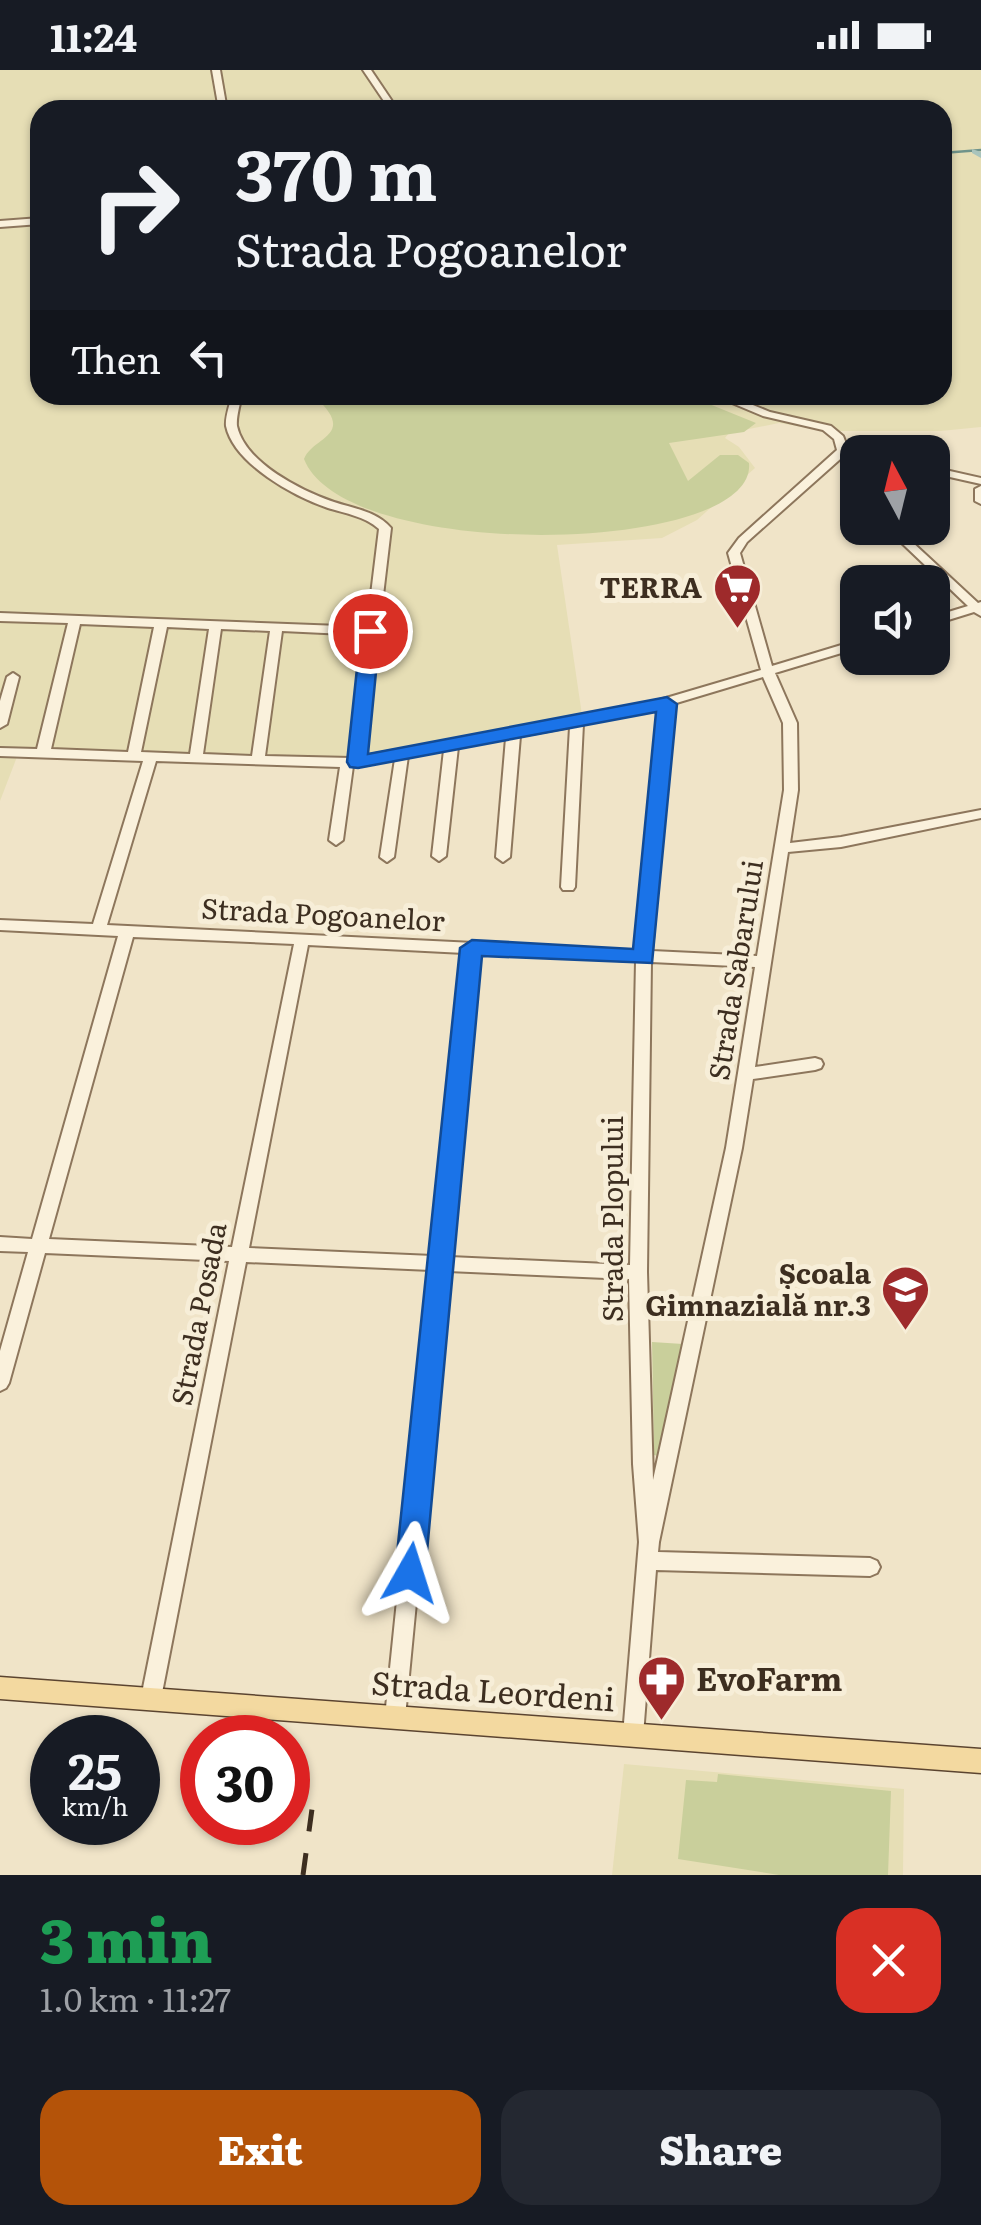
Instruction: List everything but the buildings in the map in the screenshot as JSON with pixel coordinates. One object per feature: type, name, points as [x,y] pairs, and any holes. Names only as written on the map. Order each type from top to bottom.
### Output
[{"type":"main road","name":"Strada Leordeni","points":[[0,1688],[981,1760]]},
{"type":"street","points":[[216,70],[221,100]]},
{"type":"street","points":[[367,70],[387,100]]},
{"type":"street","points":[[0,224],[30,222]]},
{"type":"street","points":[[235,405],[231,424],[240,446],[256,463],[313,498],[373,518],[385,528],[352,763],[336,840]]},
{"type":"street","points":[[744,405],[827,428],[840,440]]},
{"type":"street","name":"Strada Sabarului","points":[[648,1551],[747,1074],[791,790],[792,733],[768,673],[734,553],[743,540],[840,455]]},
{"type":"street","points":[[950,474],[981,481]]},
{"type":"street","points":[[981,489],[981,501]]},
{"type":"street","points":[[909,545],[980,608]]},
{"type":"street","points":[[950,616],[980,608]]},
{"type":"street","points":[[0,618],[370,631]]},
{"type":"street","points":[[43,753],[75,620]]},
{"type":"street","points":[[134,756],[161,624]]},
{"type":"street","points":[[196,757],[215,627]]},
{"type":"street","points":[[258,759],[276,629]]},
{"type":"street","points":[[0,752],[352,763],[667,704],[840,650]]},
{"type":"street","points":[[0,724],[13,677]]},
{"type":"street","name":"Strada Plopului","points":[[634,1735],[648,1551],[638,1272],[644,957],[667,704]]},
{"type":"street","points":[[568,887],[577,723]]},
{"type":"street","points":[[504,856],[513,735]]},
{"type":"street","points":[[439,856],[451,746]]},
{"type":"street","points":[[387,857],[402,754]]},
{"type":"street","points":[[99,929],[151,756]]},
{"type":"street","points":[[784,848],[841,842],[981,814]]},
{"type":"street","name":"Strada Pogoanelor","points":[[0,925],[764,962]]},
{"type":"street","points":[[0,1383],[127,930]]},
{"type":"street","name":"Strada Posada","points":[[150,1698],[302,939]]},
{"type":"street","points":[[395,1717],[472,948]]},
{"type":"street","points":[[747,1074],[814,1064]]},
{"type":"street","points":[[0,1244],[638,1272]]},
{"type":"street","points":[[642,1464],[667,1467]]},
{"type":"street","points":[[648,1551],[870,1567]]},
{"type":"shaded area","points":[[0,70],[981,70],[981,427],[826,431],[779,423],[729,433],[725,438],[739,447],[755,468],[697,520],[662,538],[557,545],[582,715],[351,757],[20,749],[0,801]]},
{"type":"shaded area","points":[[624,1764],[904,1789],[903,1875],[612,1875]]},
{"type":"green space","points":[[322,405],[712,405],[756,423],[744,432],[669,443],[688,481],[720,455],[738,455],[749,463],[734,494],[689,516],[623,530],[545,535],[465,531],[392,517],[335,493],[304,459],[333,427]]},
{"type":"green space","points":[[652,1342],[683,1344],[658,1456],[654,1455]]},
{"type":"green space","points":[[718,1774],[891,1791],[888,1875],[779,1875],[678,1859],[686,1780],[717,1782]]},
{"type":"waterway","points":[[952,152],[981,150]]},
{"type":"waterway","points":[[975,151],[981,156]]},
{"type":"railway","points":[[303,1875],[312,1809]]},
{"type":"place","name":"TERRA","points":[[737,630]]},
{"type":"place","name":"Școala Gimnazială nr.3","points":[[906,1332]]},
{"type":"place","name":"EvoFarm","points":[[661,1722]]},
{"type":"route","points":[[370,631],[358,762],[667,704],[644,957],[472,948],[410,1573]]}]
